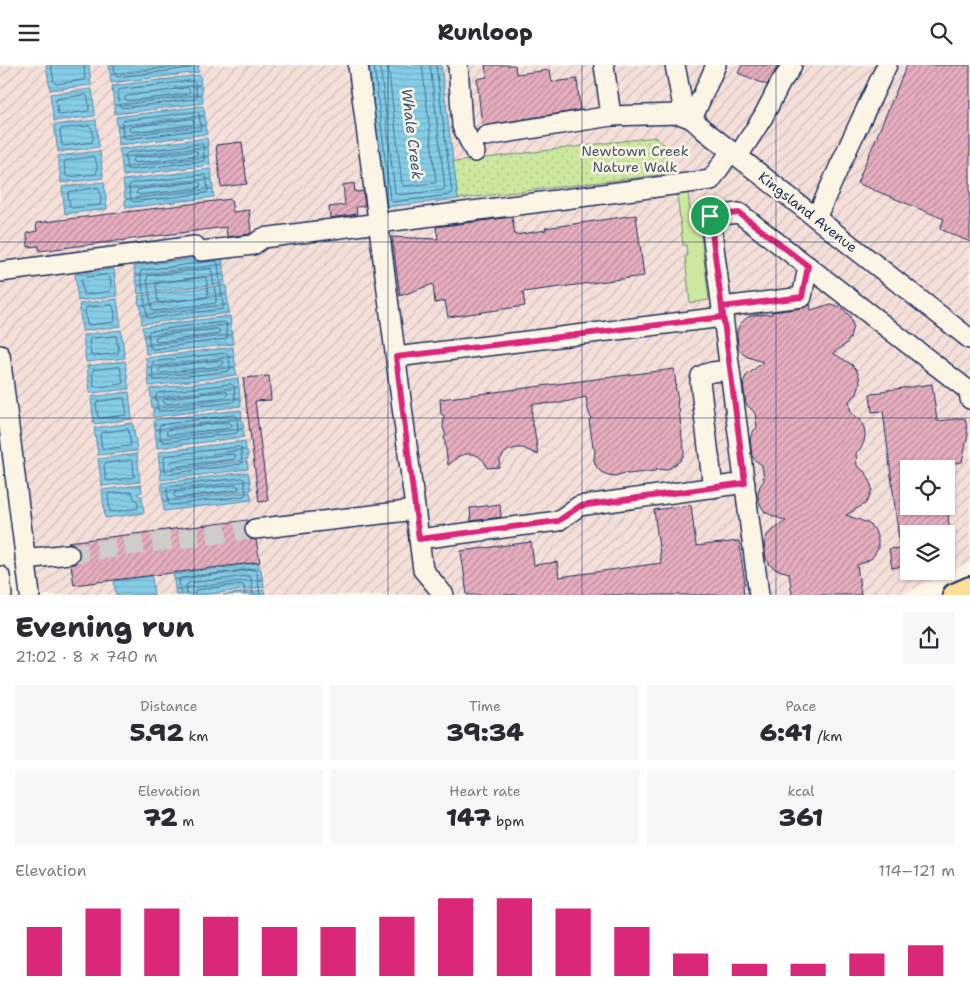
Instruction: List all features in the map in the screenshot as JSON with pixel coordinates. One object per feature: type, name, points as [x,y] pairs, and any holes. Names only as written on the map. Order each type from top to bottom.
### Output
[{"type":"main road","points":[[954,595],[970,588]]},
{"type":"street","points":[[358,65],[423,570],[444,595]]},
{"type":"street","points":[[458,65],[462,126],[475,152]]},
{"type":"street","points":[[604,65],[611,117]]},
{"type":"street","name":"Kingsland Avenue","points":[[675,65],[683,107],[692,119],[970,339]]},
{"type":"street","points":[[486,136],[611,117],[679,114],[692,119],[716,65]]},
{"type":"street","points":[[0,272],[195,247],[201,251],[253,245],[263,238],[711,180],[763,117],[780,81],[792,65]]},
{"type":"street","points":[[816,218],[888,65]]},
{"type":"street","points":[[759,595],[710,216],[739,213],[969,391],[970,399]]},
{"type":"street","points":[[396,357],[722,312],[802,297],[808,266]]},
{"type":"street","points":[[0,355],[30,595]]},
{"type":"street","points":[[713,488],[700,381],[701,377],[705,374],[730,370]]},
{"type":"street","points":[[419,539],[558,521],[580,506],[745,483]]},
{"type":"street","points":[[254,529],[415,510]]},
{"type":"street","points":[[25,559],[70,554]]},
{"type":"street","points":[[0,576],[2,595]]},
{"type":"shaded area","points":[[0,65],[369,65],[385,207],[458,199],[441,65],[970,65],[970,562],[955,569],[955,525],[900,525],[900,580],[932,580],[901,595],[20,595],[0,436]]},
{"type":"green space","name":"Newtown Creek Nature Walk","points":[[655,137],[664,144],[668,174],[458,199],[453,162]]},
{"type":"green space","points":[[688,193],[691,219],[699,219],[709,300],[690,303],[685,257],[687,256],[686,245],[683,245],[677,194]]},
{"type":"water","points":[[46,65],[89,65],[91,85],[50,90]]},
{"type":"water","points":[[109,65],[182,65],[110,74]]},
{"type":"water","points":[[198,65],[199,72],[111,83],[110,75]]},
{"type":"water","name":"Whale Creek","points":[[369,65],[441,65],[458,199],[385,207]]},
{"type":"water","points":[[200,75],[201,84],[174,88],[201,85],[202,94],[114,105],[112,86]]},
{"type":"water","points":[[92,89],[95,116],[54,121],[50,94]]},
{"type":"water","points":[[202,95],[203,103],[115,114],[114,106]]},
{"type":"water","points":[[203,106],[205,115],[117,126],[116,117]]},
{"type":"water","points":[[205,116],[206,125],[118,136],[117,127]]},
{"type":"water","points":[[96,120],[99,147],[58,152],[54,125]]},
{"type":"water","points":[[205,126],[207,134],[119,145],[118,137]]},
{"type":"water","points":[[207,138],[208,146],[121,157],[119,149]]},
{"type":"water","points":[[208,147],[209,156],[122,167],[121,158]]},
{"type":"water","points":[[100,151],[103,178],[61,183],[58,156]]},
{"type":"water","points":[[209,157],[210,165],[123,176],[122,168]]},
{"type":"water","points":[[211,169],[212,178],[124,189],[123,180]]},
{"type":"water","points":[[212,179],[213,188],[125,199],[124,190]]},
{"type":"water","points":[[104,182],[107,209],[65,214],[62,187]]},
{"type":"water","points":[[213,189],[214,197],[126,208],[125,200]]},
{"type":"water","points":[[222,255],[223,264],[135,275],[134,266]]},
{"type":"water","points":[[223,265],[224,274],[137,285],[135,276]]},
{"type":"water","points":[[114,269],[117,296],[78,301],[75,274]]},
{"type":"water","points":[[224,275],[225,283],[138,294],[137,286]]},
{"type":"water","points":[[226,285],[227,294],[139,305],[138,296]]},
{"type":"water","points":[[227,295],[228,304],[141,315],[140,306]]},
{"type":"water","points":[[117,299],[121,326],[82,331],[79,304]]},
{"type":"water","points":[[228,305],[229,313],[142,324],[141,316]]},
{"type":"water","points":[[230,316],[231,324],[144,335],[142,327]]},
{"type":"water","points":[[231,325],[232,334],[145,345],[144,336]]},
{"type":"water","points":[[121,330],[125,358],[86,362],[83,335]]},
{"type":"water","points":[[232,335],[233,344],[146,354],[145,346]]},
{"type":"water","points":[[233,347],[234,356],[147,367],[146,358]]},
{"type":"water","points":[[234,357],[236,366],[148,377],[147,368]]},
{"type":"water","points":[[125,361],[129,389],[90,393],[87,366]]},
{"type":"water","points":[[235,367],[237,375],[149,386],[148,378]]},
{"type":"water","points":[[238,378],[239,387],[151,398],[150,389]]},
{"type":"water","points":[[239,388],[240,397],[152,408],[151,399]]},
{"type":"water","points":[[129,392],[132,419],[94,424],[91,397]]},
{"type":"water","points":[[240,398],[241,406],[153,417],[153,409]]},
{"type":"water","points":[[241,410],[242,418],[155,429],[154,420]]},
{"type":"water","points":[[242,419],[244,428],[156,439],[155,430]]},
{"type":"water","points":[[133,423],[137,451],[98,455],[94,428]]},
{"type":"water","points":[[243,429],[244,437],[157,448],[156,440]]},
{"type":"water","points":[[245,441],[246,449],[212,454],[247,450],[248,459],[160,470],[158,452]]},
{"type":"water","points":[[137,454],[140,482],[102,486],[98,459]]},
{"type":"water","points":[[247,461],[248,469],[161,480],[160,471]]},
{"type":"water","points":[[248,472],[250,481],[162,491],[161,483]]},
{"type":"water","points":[[250,481],[251,490],[163,501],[162,492]]},
{"type":"water","points":[[141,485],[142,492],[138,493],[139,496],[142,496],[144,513],[105,518],[102,490]]},
{"type":"water","points":[[250,492],[252,500],[164,511],[163,502]]},
{"type":"water","points":[[259,563],[259,568],[174,579],[173,574]]},
{"type":"water","points":[[261,569],[262,579],[175,589],[174,580]]},
{"type":"water","points":[[152,576],[154,595],[116,595],[114,581]]},
{"type":"water","points":[[263,579],[264,587],[203,595],[176,595],[175,590]]},
{"type":"water","points":[[264,590],[265,595],[223,595]]},
{"type":"building","points":[[485,65],[515,65],[516,74],[550,70],[552,82],[577,79],[580,110],[482,126],[477,79],[487,77]]},
{"type":"building","points":[[742,65],[779,65],[767,85],[738,73]]},
{"type":"building","points":[[907,65],[970,65],[970,242],[940,229],[944,219],[857,183]]},
{"type":"building","points":[[242,142],[247,184],[221,187],[216,145]]},
{"type":"building","points":[[354,183],[355,192],[363,191],[365,206],[356,207],[357,214],[330,218],[329,207],[345,205],[343,185]]},
{"type":"building","points":[[231,199],[233,212],[249,210],[251,233],[227,237],[226,227],[39,251],[39,246],[28,247],[27,233],[37,231],[36,223]]},
{"type":"building","points":[[636,215],[644,276],[523,292],[525,306],[448,317],[445,301],[435,303],[433,284],[400,296],[392,237],[438,239],[436,227],[512,217],[515,235],[546,230],[545,228]]},
{"type":"building","points":[[810,304],[811,310],[832,305],[843,309],[850,316],[853,326],[850,338],[846,344],[833,353],[856,369],[860,383],[857,394],[849,401],[851,413],[860,419],[865,435],[861,448],[856,453],[857,466],[869,478],[872,489],[865,504],[846,515],[868,523],[875,530],[878,540],[878,549],[872,558],[857,565],[861,595],[792,595],[789,573],[775,569],[766,559],[764,542],[768,534],[786,521],[765,512],[758,499],[758,492],[764,480],[762,465],[752,456],[750,438],[757,428],[755,413],[746,404],[743,382],[746,376],[763,362],[743,354],[738,348],[737,331],[741,323],[753,315],[772,314],[772,312],[803,308]]},
{"type":"building","points":[[674,369],[684,454],[680,461],[670,468],[625,473],[615,476],[601,472],[594,460],[595,449],[593,447],[589,420],[591,418],[586,397],[561,403],[532,404],[532,425],[534,427],[538,455],[523,448],[517,448],[509,450],[504,454],[500,460],[499,467],[487,468],[484,461],[473,454],[459,456],[448,465],[444,437],[446,435],[443,428],[444,416],[441,414],[440,399]]},
{"type":"building","points":[[269,376],[271,400],[255,401],[268,501],[259,502],[243,378]]},
{"type":"building","points":[[932,384],[937,421],[965,418],[968,435],[962,462],[955,463],[955,460],[900,460],[900,515],[948,515],[949,525],[900,525],[900,548],[883,411],[872,412],[870,394],[881,393],[881,391]]},
{"type":"building","points":[[500,504],[501,517],[471,521],[470,508]]},
{"type":"building","points":[[691,505],[696,546],[739,541],[745,584],[743,585],[744,595],[467,595],[461,551],[531,542],[534,565],[557,562],[559,577],[661,563],[654,510]]},
{"type":"building","points":[[248,520],[244,531],[250,539],[256,540],[260,562],[74,585],[71,565],[79,559],[80,552],[74,544],[68,542]]},
{"type":"building","points":[[900,548],[900,567],[892,568],[889,549]]},
{"type":"tunnel","points":[[69,554],[255,529]]},
{"type":"route","points":[[739,213],[808,266],[802,297],[722,307],[745,483],[580,506],[558,521],[419,539],[396,357],[723,317],[710,216],[739,213]]}]
